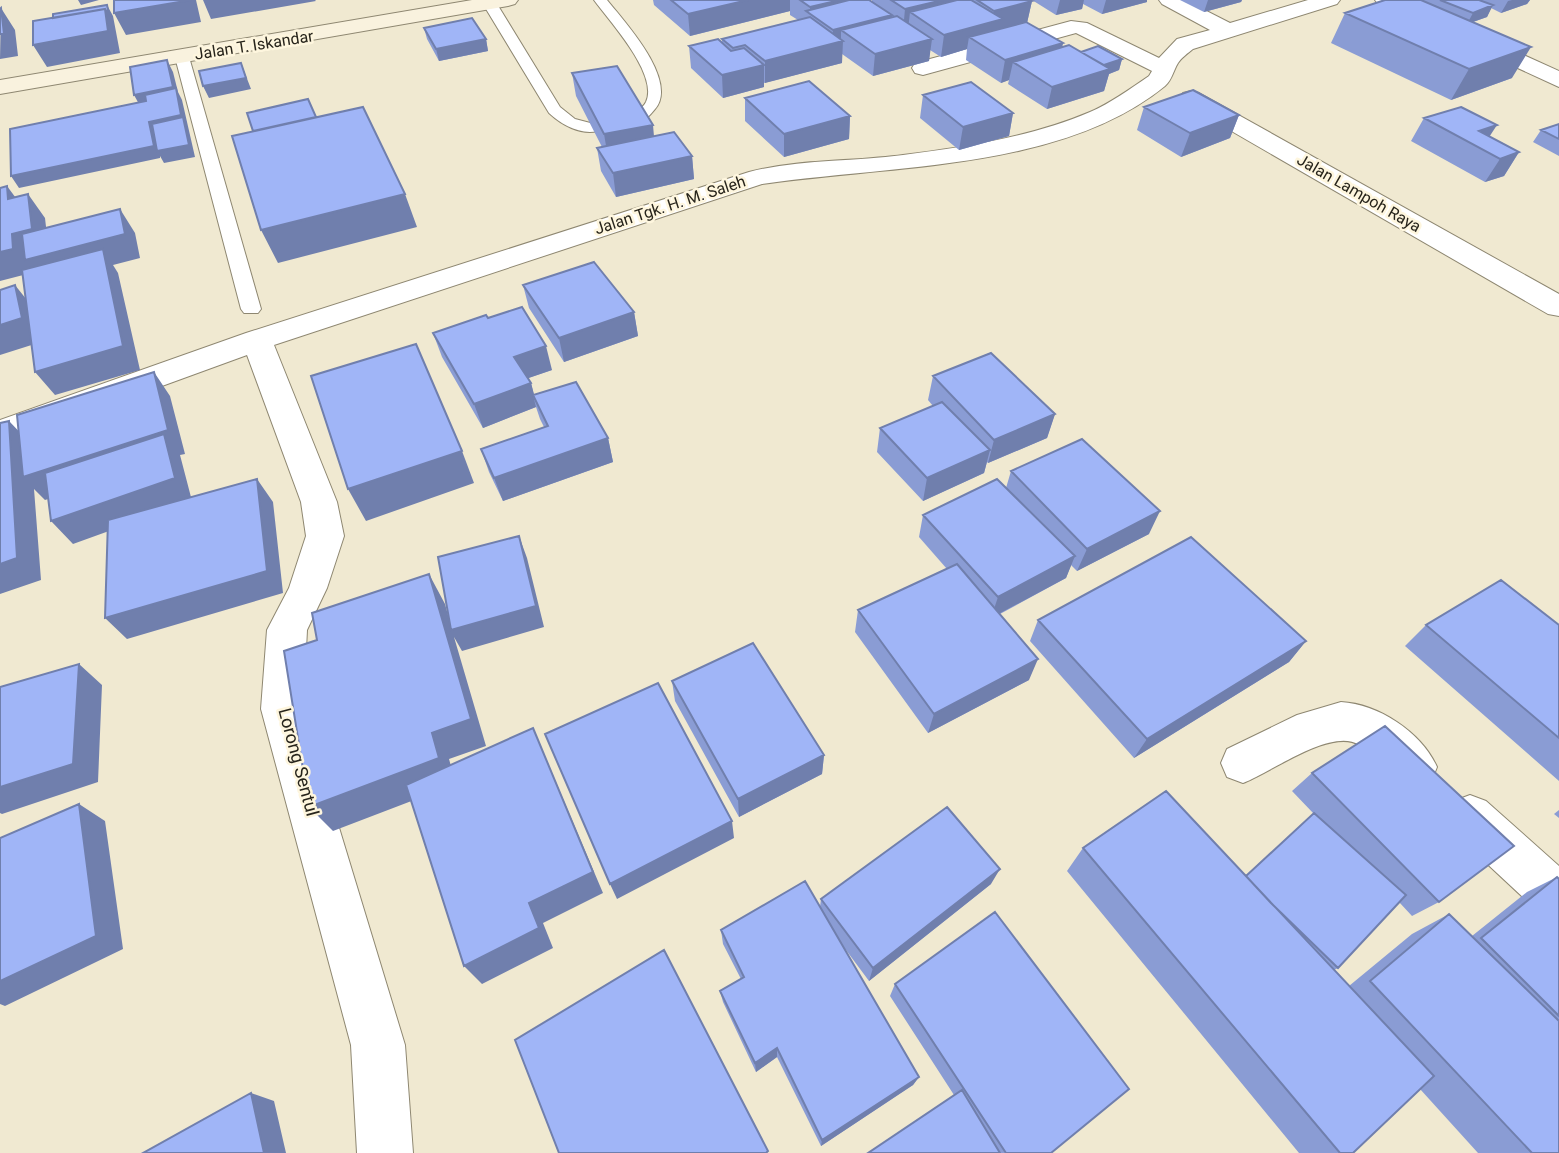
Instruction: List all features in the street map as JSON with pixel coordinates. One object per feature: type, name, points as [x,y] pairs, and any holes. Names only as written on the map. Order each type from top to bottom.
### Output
[{"type":"street","points":[[1169,0],[1227,30]]},
{"type":"street","name":"Jalan Tgk. H. M. Saleh","points":[[0,433],[254,325],[758,177],[804,170],[902,163],[1022,143],[1098,117],[1161,74],[1168,60],[1185,44],[1329,0]]},
{"type":"street","points":[[1385,0],[1555,75]]},
{"type":"street","name":"Jalan T. Iskandar","points":[[0,87],[499,2]]},
{"type":"street","name":"Jalan Lampoh Raya","points":[[923,68],[1071,27],[1080,27],[1559,307]]},
{"type":"street","name":"Lorong Sentul","points":[[254,325],[318,502],[325,536],[308,588],[287,630],[282,709],[378,1045],[385,1153]]},
{"type":"street","points":[[1243,763],[1329,722],[1355,722],[1383,738],[1559,898]]},
{"type":"lane","points":[[600,0],[632,42],[655,81],[653,102],[638,118]]},
{"type":"lane","points":[[499,2],[554,110],[570,123],[593,128]]},
{"type":"lane","points":[[182,57],[254,325]]},
{"type":"building","points":[[114,0],[191,0],[114,13]]},
{"type":"building","points":[[671,0],[748,0],[688,14]]},
{"type":"building","points":[[800,0],[840,0],[810,7]]},
{"type":"building","points":[[849,0],[869,0],[892,15],[833,30],[806,11]]},
{"type":"building","points":[[891,0],[943,0],[905,9]]},
{"type":"building","points":[[957,0],[971,0],[1003,19],[944,35],[910,12]]},
{"type":"building","points":[[977,0],[1029,0],[1032,1],[994,11]]},
{"type":"building","points":[[1385,0],[1421,0],[1531,47],[1469,69],[1345,13]]},
{"type":"building","points":[[1440,0],[1479,0],[1493,5],[1473,13]]},
{"type":"building","points":[[107,5],[109,15],[105,9],[53,18],[53,14]]},
{"type":"building","points":[[1,8],[4,34],[0,34]]},
{"type":"building","points":[[105,9],[108,31],[33,45],[33,21]]},
{"type":"building","points":[[897,16],[932,39],[875,54],[841,30]]},
{"type":"building","points":[[810,17],[843,41],[765,61],[745,45],[733,48],[722,39]]},
{"type":"building","points":[[472,18],[486,39],[436,49],[424,28]]},
{"type":"building","points":[[1026,22],[1063,43],[1005,60],[969,37]]},
{"type":"building","points":[[718,39],[731,51],[744,48],[764,65],[722,75],[689,46]]},
{"type":"building","points":[[1069,45],[1110,69],[1052,87],[1013,62]]},
{"type":"building","points":[[1098,46],[1122,59],[1104,65],[1081,52]]},
{"type":"building","points":[[167,60],[173,87],[134,95],[130,67]]},
{"type":"building","points":[[241,63],[246,78],[203,86],[199,71]]},
{"type":"building","points":[[617,66],[653,125],[604,134],[572,73]]},
{"type":"building","points":[[809,81],[850,116],[784,134],[745,98]]},
{"type":"building","points":[[971,82],[1013,113],[963,127],[923,95]]},
{"type":"building","points":[[176,88],[181,115],[149,122],[154,146],[11,176],[10,129],[146,101],[145,95]]},
{"type":"building","points":[[1193,90],[1239,115],[1190,133],[1144,107]]},
{"type":"building","points":[[308,99],[316,117],[253,131],[247,113]]},
{"type":"building","points":[[363,107],[405,194],[261,230],[232,136]]},
{"type":"building","points":[[1461,107],[1497,125],[1479,131],[1519,152],[1500,159],[1424,118]]},
{"type":"building","points":[[183,117],[189,145],[157,151],[152,124]]},
{"type":"building","points":[[1559,124],[1559,139],[1541,130]]},
{"type":"building","points":[[674,132],[692,156],[613,173],[597,148]]},
{"type":"building","points":[[7,186],[8,199],[28,194],[32,229],[12,234],[13,249],[0,252],[0,188]]},
{"type":"building","points":[[120,209],[125,234],[25,260],[22,234]]},
{"type":"building","points":[[103,249],[123,346],[35,372],[22,270]]},
{"type":"building","points":[[594,262],[634,312],[559,338],[523,285]]},
{"type":"building","points":[[15,285],[22,318],[0,325],[0,290]]},
{"type":"building","points":[[522,307],[546,346],[514,357],[531,383],[474,404],[433,333],[486,315],[488,318]]},
{"type":"building","points":[[416,344],[462,451],[348,489],[311,376]]},
{"type":"building","points":[[991,353],[1055,414],[994,440],[933,376]]},
{"type":"building","points":[[154,372],[168,430],[23,477],[17,415]]},
{"type":"building","points":[[576,382],[608,438],[494,478],[481,449],[548,426],[533,395]]},
{"type":"building","points":[[942,402],[990,450],[927,478],[880,428]]},
{"type":"building","points":[[9,421],[17,558],[0,564],[0,423]]},
{"type":"building","points":[[164,434],[175,478],[51,521],[45,473]]},
{"type":"building","points":[[1082,439],[1160,511],[1087,549],[1011,471]]},
{"type":"building","points":[[257,479],[267,571],[105,618],[108,520]]},
{"type":"building","points":[[997,479],[1075,556],[998,597],[923,515]]},
{"type":"building","points":[[519,536],[536,606],[451,630],[438,557]]},
{"type":"building","points":[[1191,537],[1306,641],[1147,739],[1038,620]]},
{"type":"building","points":[[957,564],[1038,659],[934,714],[858,610]]},
{"type":"building","points":[[429,574],[471,719],[432,733],[439,758],[309,807],[284,651],[317,640],[312,613]]},
{"type":"building","points":[[1501,580],[1559,625],[1559,738],[1426,625]]},
{"type":"building","points":[[753,643],[824,755],[738,799],[672,681]]},
{"type":"building","points":[[79,664],[73,764],[0,787],[0,687]]},
{"type":"building","points":[[658,683],[732,821],[610,884],[545,734]]},
{"type":"building","points":[[1385,726],[1514,846],[1439,902],[1312,773]]},
{"type":"building","points":[[533,728],[593,872],[529,903],[539,928],[464,966],[406,785]]},
{"type":"building","points":[[1166,791],[1434,1076],[1353,1153],[1340,1153],[1083,848]]},
{"type":"building","points":[[79,804],[96,936],[0,981],[0,838]]},
{"type":"building","points":[[947,807],[1000,869],[873,968],[821,899]]},
{"type":"building","points":[[1314,813],[1406,895],[1338,968],[1246,876]]},
{"type":"building","points":[[1557,877],[1559,879],[1559,1016],[1481,938]]},
{"type":"building","points":[[805,881],[919,1077],[822,1140],[777,1048],[755,1063],[720,991],[744,977],[721,930]]},
{"type":"building","points":[[995,912],[1129,1089],[1051,1153],[1006,1153],[895,984]]},
{"type":"building","points":[[1449,914],[1559,1021],[1559,1153],[1532,1153],[1370,981]]},
{"type":"building","points":[[664,950],[768,1151],[559,1153],[515,1040]]},
{"type":"building","points":[[962,1090],[1000,1153],[868,1153]]},
{"type":"building","points":[[251,1093],[264,1153],[143,1153]]}]
